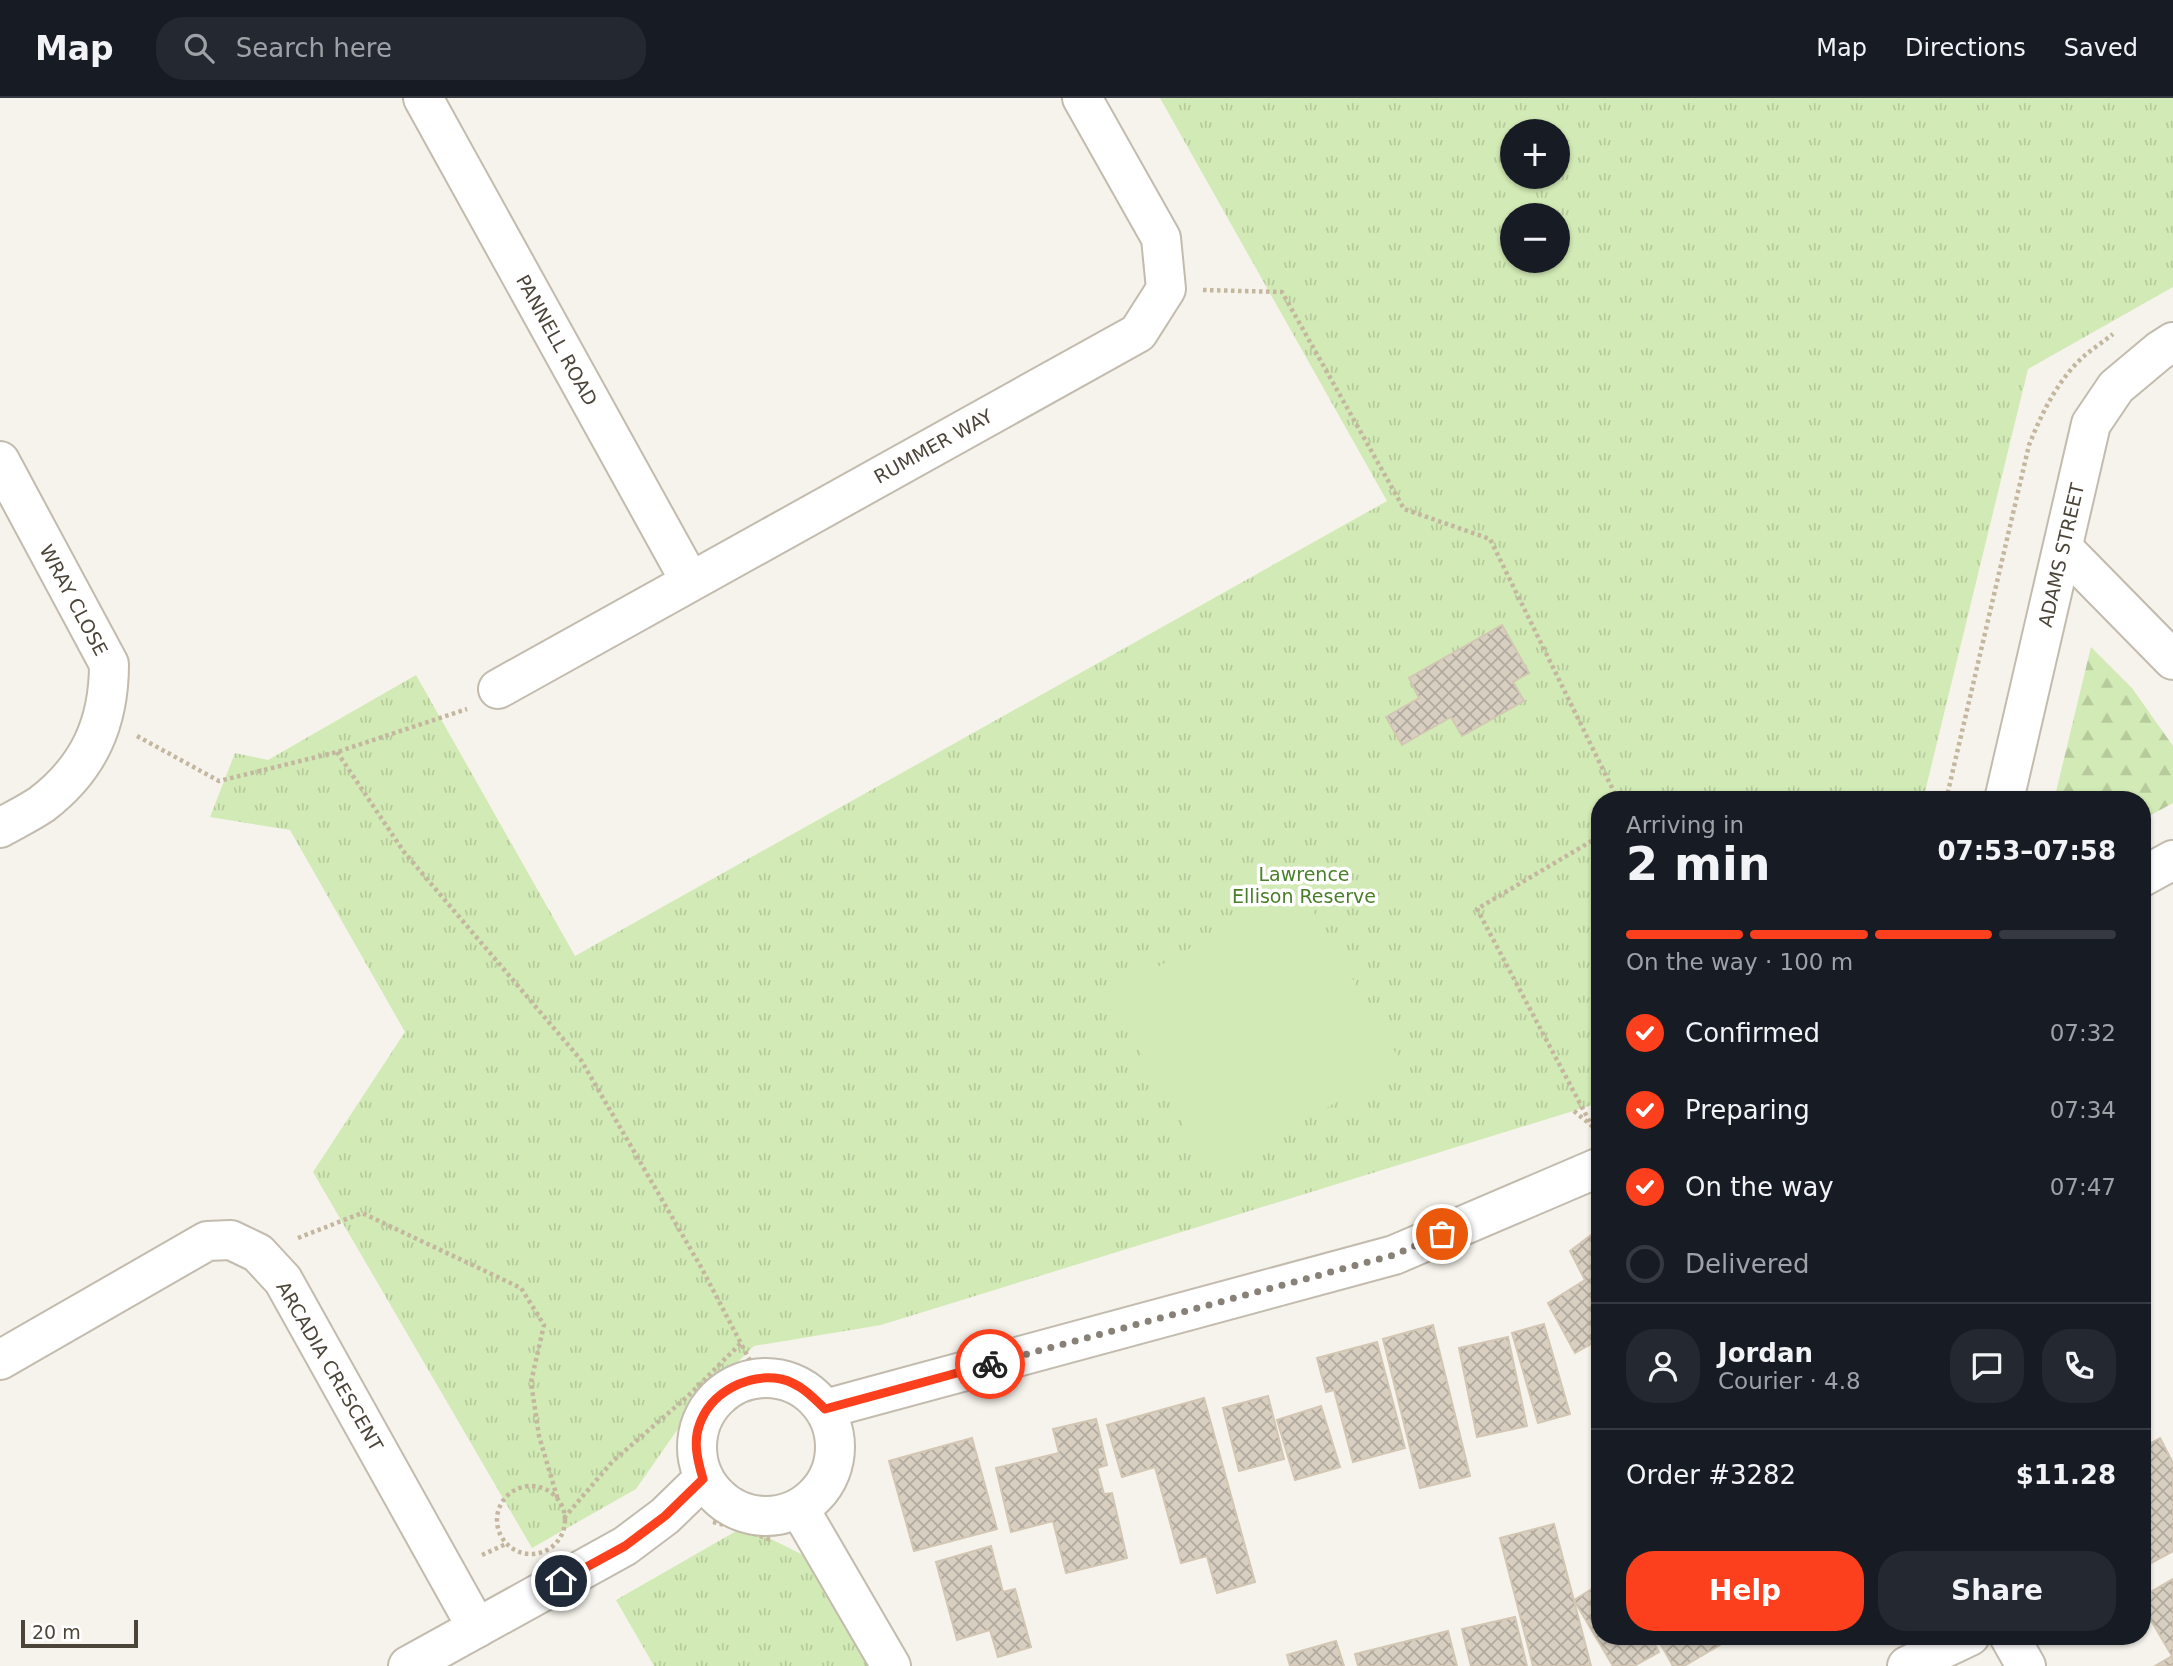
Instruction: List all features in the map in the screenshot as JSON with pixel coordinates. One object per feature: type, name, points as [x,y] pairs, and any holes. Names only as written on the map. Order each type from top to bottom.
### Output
[{"type":"street","name":"PANNELL ROAD","points":[[423,98],[690,581]]},
{"type":"street","points":[[1082,98],[1161,238],[1166,289]]},
{"type":"street","name":"RUMMER WAY","points":[[498,689],[1138,332],[1166,289]]},
{"type":"street","name":"ADAMS STREET","points":[[2006,791],[2091,424],[2116,387],[2173,342]]},
{"type":"street","name":"WRAY CLOSE","points":[[0,461],[109,664],[109,695],[90,750],[75,774],[41,804],[0,828]]},
{"type":"street","points":[[2063,548],[2173,660]]},
{"type":"street","points":[[2151,872],[2173,860]]},
{"type":"street","points":[[825,1409],[1394,1255],[1591,1153]]},
{"type":"street","name":"ARCADIA CRESCENT","points":[[0,1360],[207,1241],[231,1240],[258,1253],[283,1280],[477,1628]]},
{"type":"street","points":[[759,1378],[783,1379],[808,1391],[825,1409],[835,1435],[831,1471],[820,1491],[799,1508],[775,1517],[739,1512],[718,1498],[703,1479],[696,1454],[699,1426],[713,1401],[733,1386],[759,1378]]},
{"type":"street","points":[[408,1666],[625,1546],[665,1516],[703,1479]]},
{"type":"street","points":[[799,1508],[891,1666]]},
{"type":"street","points":[[1907,1666],[1951,1645]]},
{"type":"street","points":[[2014,1645],[2026,1666]]},
{"type":"path","points":[[1166,289],[1282,292],[1404,509],[1490,539],[1614,791]]},
{"type":"path","points":[[102,717],[219,781],[337,752],[461,713],[498,689]]},
{"type":"path","points":[[337,752],[404,852],[581,1060],[701,1267],[759,1378]]},
{"type":"path","points":[[1591,841],[1477,909],[1591,1125]]},
{"type":"path","points":[[1574,1111],[1591,1125]]},
{"type":"path","points":[[258,1253],[362,1213],[521,1288],[544,1325],[531,1382],[539,1436],[564,1518],[558,1539],[550,1548],[539,1553],[516,1551],[506,1544],[497,1524],[498,1513],[502,1502],[518,1488],[540,1488],[550,1492],[558,1500]]},
{"type":"path","points":[[564,1518],[612,1462],[688,1396],[741,1343]]},
{"type":"path","points":[[711,1522],[741,1529],[778,1543]]},
{"type":"path","points":[[558,1539],[569,1541]]},
{"type":"green space","name":"Lawrence Ellison Reserve","points":[[1160,98],[2173,98],[2173,287],[2028,369],[1925,791],[1591,791],[1591,1105],[881,1325],[754,1346],[696,1403],[636,1489],[532,1548],[313,1172],[405,1032],[290,830],[210,817],[235,753],[268,760],[416,675],[575,956],[1387,501]]},
{"type":"green space","points":[[2091,647],[2132,688],[2173,746],[2173,803],[2151,815],[2151,791],[2056,791]]},
{"type":"green space","points":[[1298,885],[1402,1064],[1212,1174],[1108,996]]},
{"type":"green space","points":[[745,1526],[813,1560],[873,1666],[654,1666],[616,1600]]},
{"type":"building","points":[[1502,625],[1529,673],[1513,682],[1524,701],[1462,736],[1451,717],[1402,745],[1386,717],[1419,698],[1409,678]]},
{"type":"building","points":[[1591,1235],[1591,1344],[1575,1353],[1548,1303],[1585,1280],[1570,1251]]},
{"type":"building","points":[[1544,1324],[1570,1414],[1538,1423],[1512,1333]]},
{"type":"building","points":[[1433,1325],[1470,1476],[1420,1488],[1383,1339]]},
{"type":"building","points":[[1508,1337],[1527,1426],[1477,1437],[1459,1348]]},
{"type":"building","points":[[1377,1342],[1405,1448],[1353,1462],[1334,1390],[1326,1392],[1317,1358]]},
{"type":"building","points":[[1268,1396],[1284,1459],[1239,1471],[1223,1408]]},
{"type":"building","points":[[1204,1398],[1255,1582],[1217,1593],[1207,1556],[1181,1563],[1155,1467],[1122,1477],[1107,1425]]},
{"type":"building","points":[[1321,1406],[1340,1467],[1295,1480],[1277,1420]]},
{"type":"building","points":[[1096,1419],[1107,1465],[1097,1468],[1104,1494],[1112,1493],[1127,1558],[1066,1573],[1053,1521],[1011,1532],[996,1468],[1059,1453],[1053,1429]]},
{"type":"building","points":[[972,1438],[997,1529],[914,1551],[889,1461]]},
{"type":"building","points":[[2160,1438],[2173,1463],[2173,1551],[2151,1563],[2151,1443]]},
{"type":"building","points":[[1554,1524],[1591,1666],[1533,1666],[1500,1538]]},
{"type":"building","points":[[991,1546],[1003,1592],[1015,1589],[1031,1647],[998,1657],[990,1630],[957,1640],[936,1562]]},
{"type":"building","points":[[2173,1579],[2173,1666],[2155,1666],[2172,1656],[2151,1620],[2151,1592]]},
{"type":"building","points":[[1591,1590],[1591,1629],[1574,1600]]},
{"type":"building","points":[[1515,1617],[1527,1666],[1471,1666],[1462,1629]]},
{"type":"building","points":[[1448,1631],[1457,1666],[1358,1666],[1355,1654]]},
{"type":"building","points":[[1336,1641],[1344,1666],[1290,1666],[1287,1655]]},
{"type":"building","points":[[1601,1645],[1655,1645],[1659,1652],[1634,1666],[1613,1666]]},
{"type":"building","points":[[1661,1645],[1720,1645],[1684,1666],[1673,1666]]},
{"type":"way so far","points":[[990,1364],[1394,1255],[1442,1234]]},
{"type":"route","points":[[561,1581],[625,1546],[665,1516],[703,1479],[696,1454],[699,1426],[713,1401],[733,1386],[759,1378],[783,1379],[808,1391],[825,1409],[990,1364]]}]
